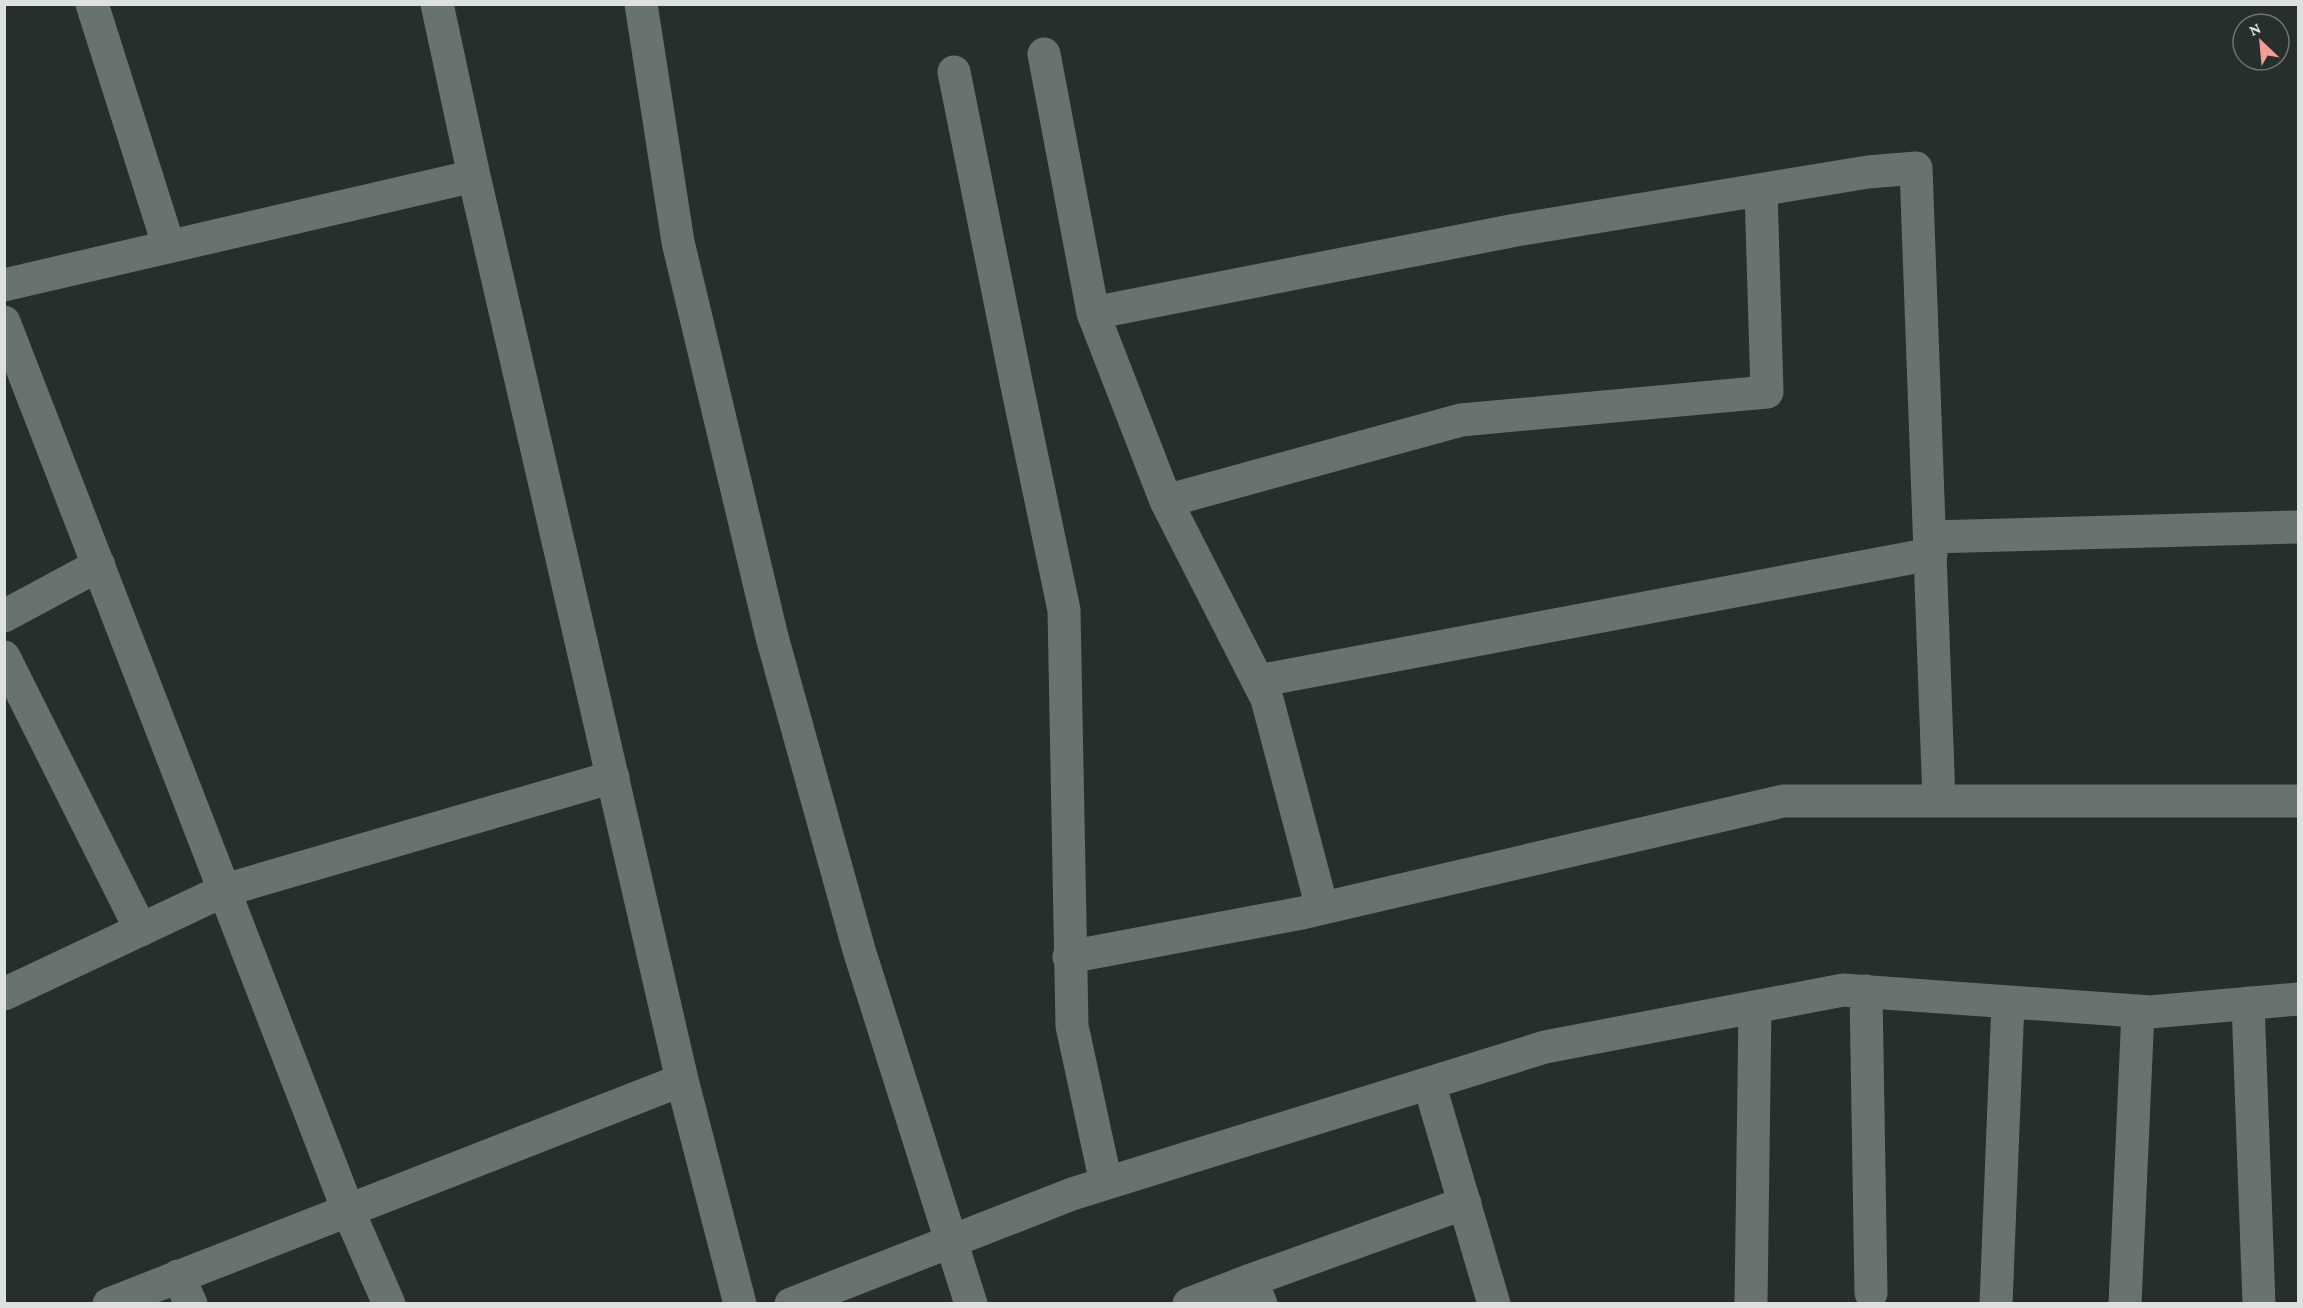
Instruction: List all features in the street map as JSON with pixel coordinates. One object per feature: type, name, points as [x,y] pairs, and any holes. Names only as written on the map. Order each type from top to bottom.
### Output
[{"type":"street","points":[[92,4],[169,247]]},
{"type":"street","points":[[437,4],[474,176],[682,1080],[740,1304]]},
{"type":"street","points":[[641,4],[678,242],[771,637],[859,950],[971,1304]]},
{"type":"street","points":[[1044,54],[1093,313],[1166,501],[1268,699],[1322,908]]},
{"type":"street","points":[[954,72],[1064,610],[1072,1026],[1106,1183]]},
{"type":"street","points":[[1093,313],[1516,230],[1868,172],[1916,168],[1940,801]]},
{"type":"street","points":[[4,285],[474,176]]},
{"type":"street","points":[[1166,501],[1461,420],[1767,392],[1761,190]]},
{"type":"street","points":[[4,322],[348,1210],[389,1304]]},
{"type":"street","points":[[1258,681],[1930,546],[2298,527]]},
{"type":"street","points":[[4,616],[99,565]]},
{"type":"street","points":[[4,657],[141,930]]},
{"type":"street","points":[[4,994],[225,890],[613,777]]},
{"type":"street","points":[[1070,957],[1322,908],[1783,801],[2298,801]]},
{"type":"street","points":[[790,1304],[1071,1194],[1545,1047],[1843,990],[2150,1012],[2298,999]]},
{"type":"street","points":[[1866,991],[1871,1293]]},
{"type":"street","points":[[1996,1304],[2008,1002]]},
{"type":"street","points":[[2248,1004],[2259,1304]]},
{"type":"street","points":[[1750,1304],[1755,1007]]},
{"type":"street","points":[[2125,1304],[2138,1011]]},
{"type":"street","points":[[109,1304],[184,1290],[348,1210],[682,1080]]},
{"type":"street","points":[[1429,1083],[1494,1304]]},
{"type":"street","points":[[1189,1304],[1256,1292],[1465,1203]]}]
